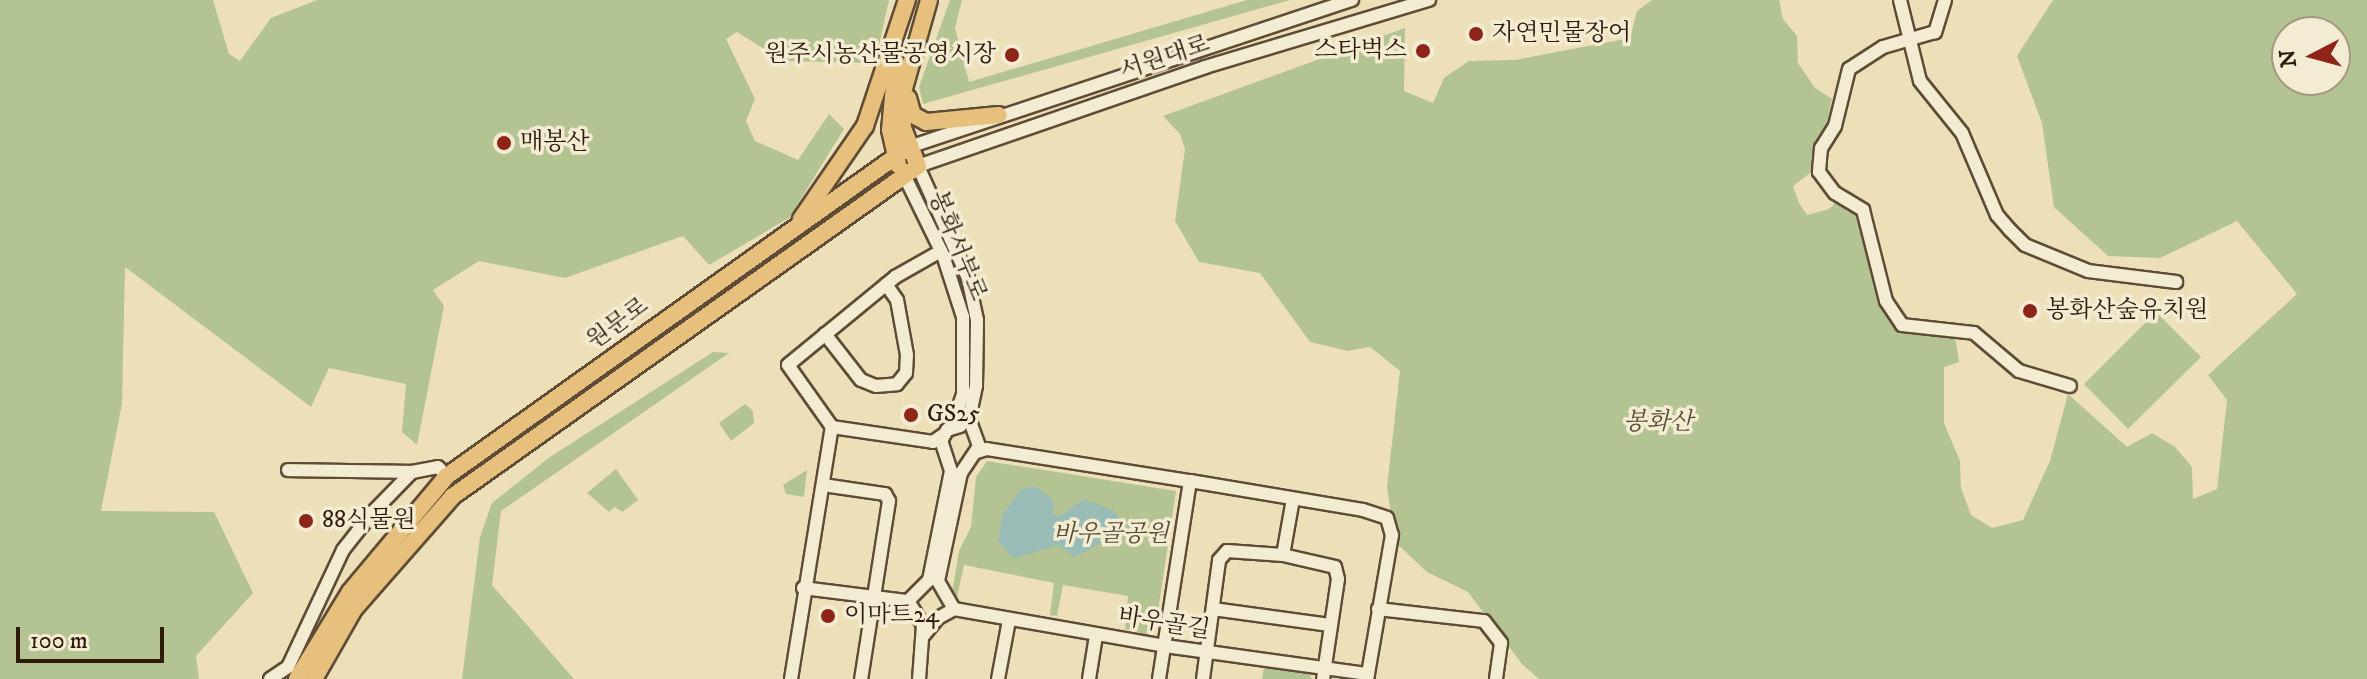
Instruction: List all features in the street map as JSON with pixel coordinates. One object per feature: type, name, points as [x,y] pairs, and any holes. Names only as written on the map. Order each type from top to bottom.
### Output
[{"type":"main road","points":[[910,0],[890,92],[894,157],[911,171]]},
{"type":"main road","points":[[790,233],[865,126],[910,0]]},
{"type":"main road","points":[[911,171],[901,99],[929,0]]},
{"type":"main road","points":[[909,72],[908,102],[913,115],[926,122],[999,115]]},
{"type":"main road","name":"원문로","points":[[300,674],[350,592],[447,476],[909,147]]},
{"type":"main road","name":"원문로","points":[[300,674],[453,496],[911,171]]},
{"type":"street","name":"서원대로","points":[[909,147],[1352,0]]},
{"type":"street","name":"서원대로","points":[[911,171],[1384,7],[1429,0]]},
{"type":"street","points":[[1900,0],[1907,42],[1920,81],[1962,133],[1997,215],[2025,245],[2088,271],[2176,282]]},
{"type":"street","points":[[1945,0],[1935,32],[1883,47],[1849,69],[1835,126],[1821,148],[1819,172],[1835,193],[1863,210],[1886,301],[1902,325],[1974,333],[2019,371],[2070,386]]},
{"type":"street","name":"봉화서부로","points":[[911,171],[958,293],[965,336],[963,394],[943,435]]},
{"type":"street","name":"봉화서부로","points":[[911,171],[973,296],[978,341],[971,411],[977,446]]},
{"type":"street","points":[[791,679],[803,588],[832,427],[788,365],[886,284],[941,251]]},
{"type":"street","points":[[825,334],[861,380],[876,386],[897,384],[906,373],[907,355],[897,300],[886,284]]},
{"type":"street","points":[[832,427],[943,435],[977,446],[1293,499],[1387,518],[1392,535],[1367,676]]},
{"type":"street","points":[[919,679],[924,636],[917,603],[929,580],[951,471],[944,456],[943,435]]},
{"type":"street","points":[[944,456],[977,446]]},
{"type":"street","points":[[924,636],[944,607],[938,581],[959,481],[977,446]]},
{"type":"street","points":[[288,470],[412,472],[438,467],[447,476]]},
{"type":"street","points":[[270,679],[300,674],[343,550],[412,472]]},
{"type":"street","points":[[1159,679],[1190,481]]},
{"type":"street","points":[[823,485],[885,494],[889,501],[861,679]]},
{"type":"street","points":[[1283,555],[1293,499]]},
{"type":"street","points":[[1203,679],[1219,560],[1227,551],[1283,555],[1335,567],[1338,579],[1324,673]]},
{"type":"street","points":[[803,588],[944,607]]},
{"type":"street","points":[[917,603],[944,607]]},
{"type":"street","name":"바우골길","points":[[944,607],[1096,636],[1324,673],[1367,676]]},
{"type":"street","points":[[1213,609],[1330,625]]},
{"type":"street","points":[[1378,609],[1484,621],[1501,643],[1496,679]]},
{"type":"street","points":[[998,679],[1009,620]]},
{"type":"street","points":[[1089,679],[1096,636]]},
{"type":"green space","points":[[0,0],[213,0],[229,54],[240,61],[271,18],[317,0],[889,0],[875,63],[784,61],[737,32],[726,39],[755,99],[746,121],[755,141],[798,160],[829,114],[844,129],[789,218],[709,265],[683,236],[565,278],[479,261],[433,290],[444,306],[417,445],[402,432],[406,384],[329,368],[311,407],[125,267],[122,404],[101,511],[214,512],[253,593],[196,656],[199,679],[0,679]]},
{"type":"green space","points":[[950,0],[962,0],[955,28],[969,82],[1247,0],[1290,0],[923,104],[919,87]]},
{"type":"green space","name":"봉화산","points":[[1652,0],[1779,0],[1783,19],[1797,36],[1798,63],[1815,88],[1832,99],[1818,167],[1793,186],[1799,203],[1807,215],[1829,209],[1843,196],[1862,213],[1898,322],[1954,330],[1959,362],[1944,367],[1944,423],[1960,461],[1961,488],[1971,515],[1992,528],[2023,520],[2050,461],[2068,394],[2127,447],[2152,433],[2175,447],[2192,467],[2193,499],[2217,489],[2227,400],[2208,375],[2297,294],[2237,221],[2160,258],[2108,256],[2054,207],[2042,123],[2017,56],[2053,0],[2367,0],[2367,679],[1539,679],[1522,664],[1468,592],[1427,572],[1395,542],[1387,487],[1400,371],[1370,347],[1348,351],[1310,342],[1260,273],[1199,262],[1175,221],[1185,149],[1180,134],[1163,116],[1405,28],[1404,91],[1433,103],[1444,78],[1469,61],[1515,60],[1630,38],[1637,11]]},
{"type":"green space","points":[[2156,312],[2201,357],[2128,429],[2084,384]]},
{"type":"green space","points":[[713,352],[729,353],[501,511],[492,585],[574,679],[462,679],[480,537],[492,503],[550,457]]},
{"type":"green space","points":[[745,404],[753,411],[754,423],[731,441],[719,423]]},
{"type":"green space","name":"바우골공원","points":[[987,461],[1176,491],[1155,631],[1149,635],[1125,629],[1128,596],[1063,585],[1057,616],[1050,615],[1054,583],[964,565],[957,597],[952,593],[959,551],[971,527],[976,477]]},
{"type":"green space","points":[[616,469],[638,500],[622,512],[615,507],[609,512],[587,493]]},
{"type":"green space","points":[[807,470],[804,497],[786,494],[783,485]]},
{"type":"green space","points":[[1264,667],[1308,672],[1312,679],[1262,679]]},
{"type":"water","points":[[1036,487],[1053,500],[1053,515],[1060,516],[1084,499],[1112,510],[1128,528],[1075,557],[1058,545],[1014,559],[998,541],[1003,514],[1022,488]]},
{"type":"place","name":"자연민물장어","points":[[1476,34]]},
{"type":"place","name":"스타벅스","points":[[1423,51]]},
{"type":"place","name":"원주시농산물공영시장","points":[[1012,55]]},
{"type":"place","name":"매봉산","points":[[504,143]]},
{"type":"place","name":"봉화산숲유치원","points":[[2030,311]]},
{"type":"place","name":"GS25","points":[[911,415]]},
{"type":"place","name":"88식물원","points":[[306,521]]},
{"type":"place","name":"이마트24","points":[[828,616]]}]
